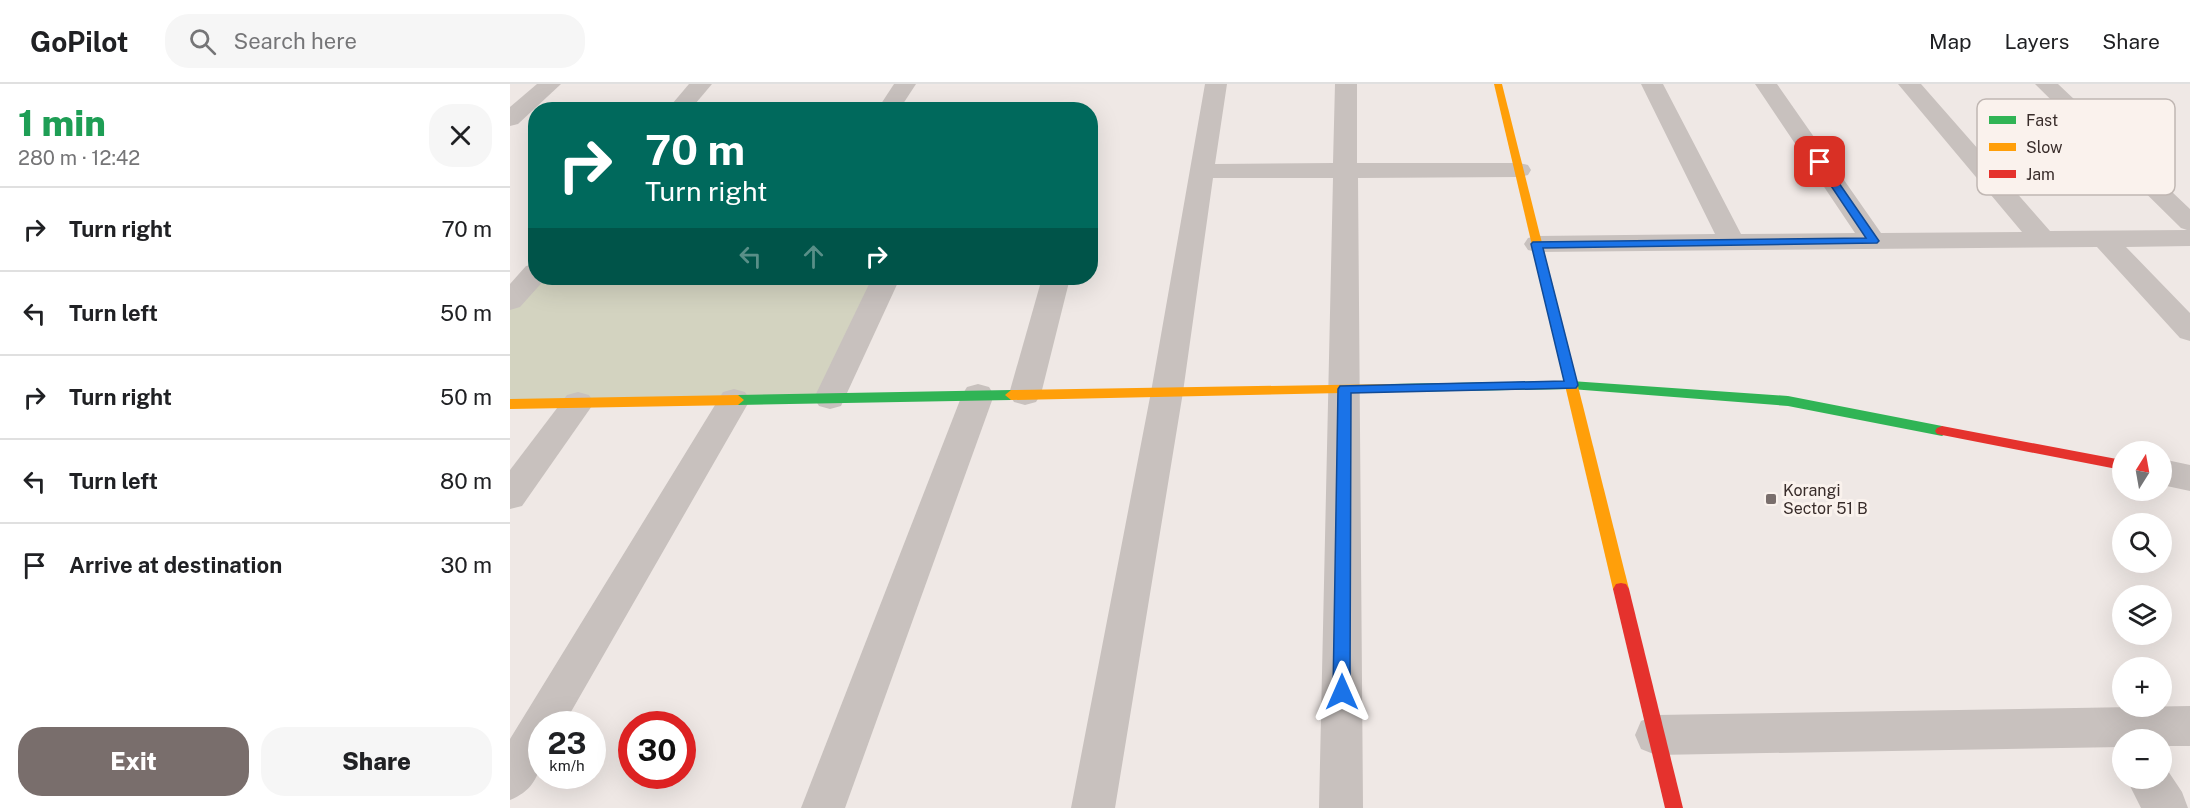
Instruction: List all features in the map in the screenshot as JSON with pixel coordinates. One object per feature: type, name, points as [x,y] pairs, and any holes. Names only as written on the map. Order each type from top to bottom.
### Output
[{"type":"street","points":[[529,102],[550,84]]},
{"type":"street","points":[[685,102],[701,84]]},
{"type":"street","points":[[893,102],[905,84]]},
{"type":"street","points":[[1093,808],[1167,392],[1216,84]]},
{"type":"street","points":[[1341,808],[1346,84]]},
{"type":"street","points":[[1498,84],[1674,808]]},
{"type":"street","points":[[1652,84],[1732,242]]},
{"type":"street","points":[[1766,84],[1873,241]]},
{"type":"street","points":[[1910,84],[1977,163]]},
{"type":"street","points":[[2046,84],[2062,99]]},
{"type":"street","points":[[510,119],[528,103]]},
{"type":"street","points":[[1202,171],[1519,170]]},
{"type":"street","points":[[2005,195],[2043,240]]},
{"type":"street","points":[[2161,195],[2190,223]]},
{"type":"street","points":[[1537,244],[2190,238]]},
{"type":"street","points":[[2104,239],[2190,331]]},
{"type":"street","points":[[510,301],[528,281]]},
{"type":"street","points":[[830,398],[883,285]]},
{"type":"street","points":[[1025,394],[1054,285]]},
{"type":"street","points":[[510,404],[1571,385],[1788,401],[2112,463]]},
{"type":"street","points":[[824,808],[978,395]]},
{"type":"street","points":[[550,711],[734,400]]},
{"type":"street","points":[[510,496],[578,403]]},
{"type":"street","points":[[2172,474],[2190,478]]},
{"type":"street","points":[[2160,729],[2190,726]]},
{"type":"street","points":[[1656,735],[2112,733]]},
{"type":"street","points":[[510,779],[528,749]]},
{"type":"street","points":[[2155,789],[2166,808]]},
{"type":"green space","points":[[528,285],[883,285],[830,398],[510,404],[510,301]]},
{"type":"traffic: fast","points":[[1390,388],[1571,385],[1788,401],[1942,431]]},
{"type":"traffic: fast","points":[[738,400],[1011,395]]},
{"type":"traffic: slow","points":[[1498,84],[1621,589]]},
{"type":"traffic: slow","points":[[1011,395],[1390,388]]},
{"type":"traffic: slow","points":[[510,404],[738,400]]},
{"type":"traffic: jam","points":[[1942,431],[2112,463]]},
{"type":"traffic: jam","points":[[1621,589],[1674,808]]},
{"type":"place","name":"Korangi Sector 51 B","points":[[1771,499]]},
{"type":"route","points":[[1342,692],[1345,389],[1571,385],[1537,244],[1873,241],[1820,162]]}]
